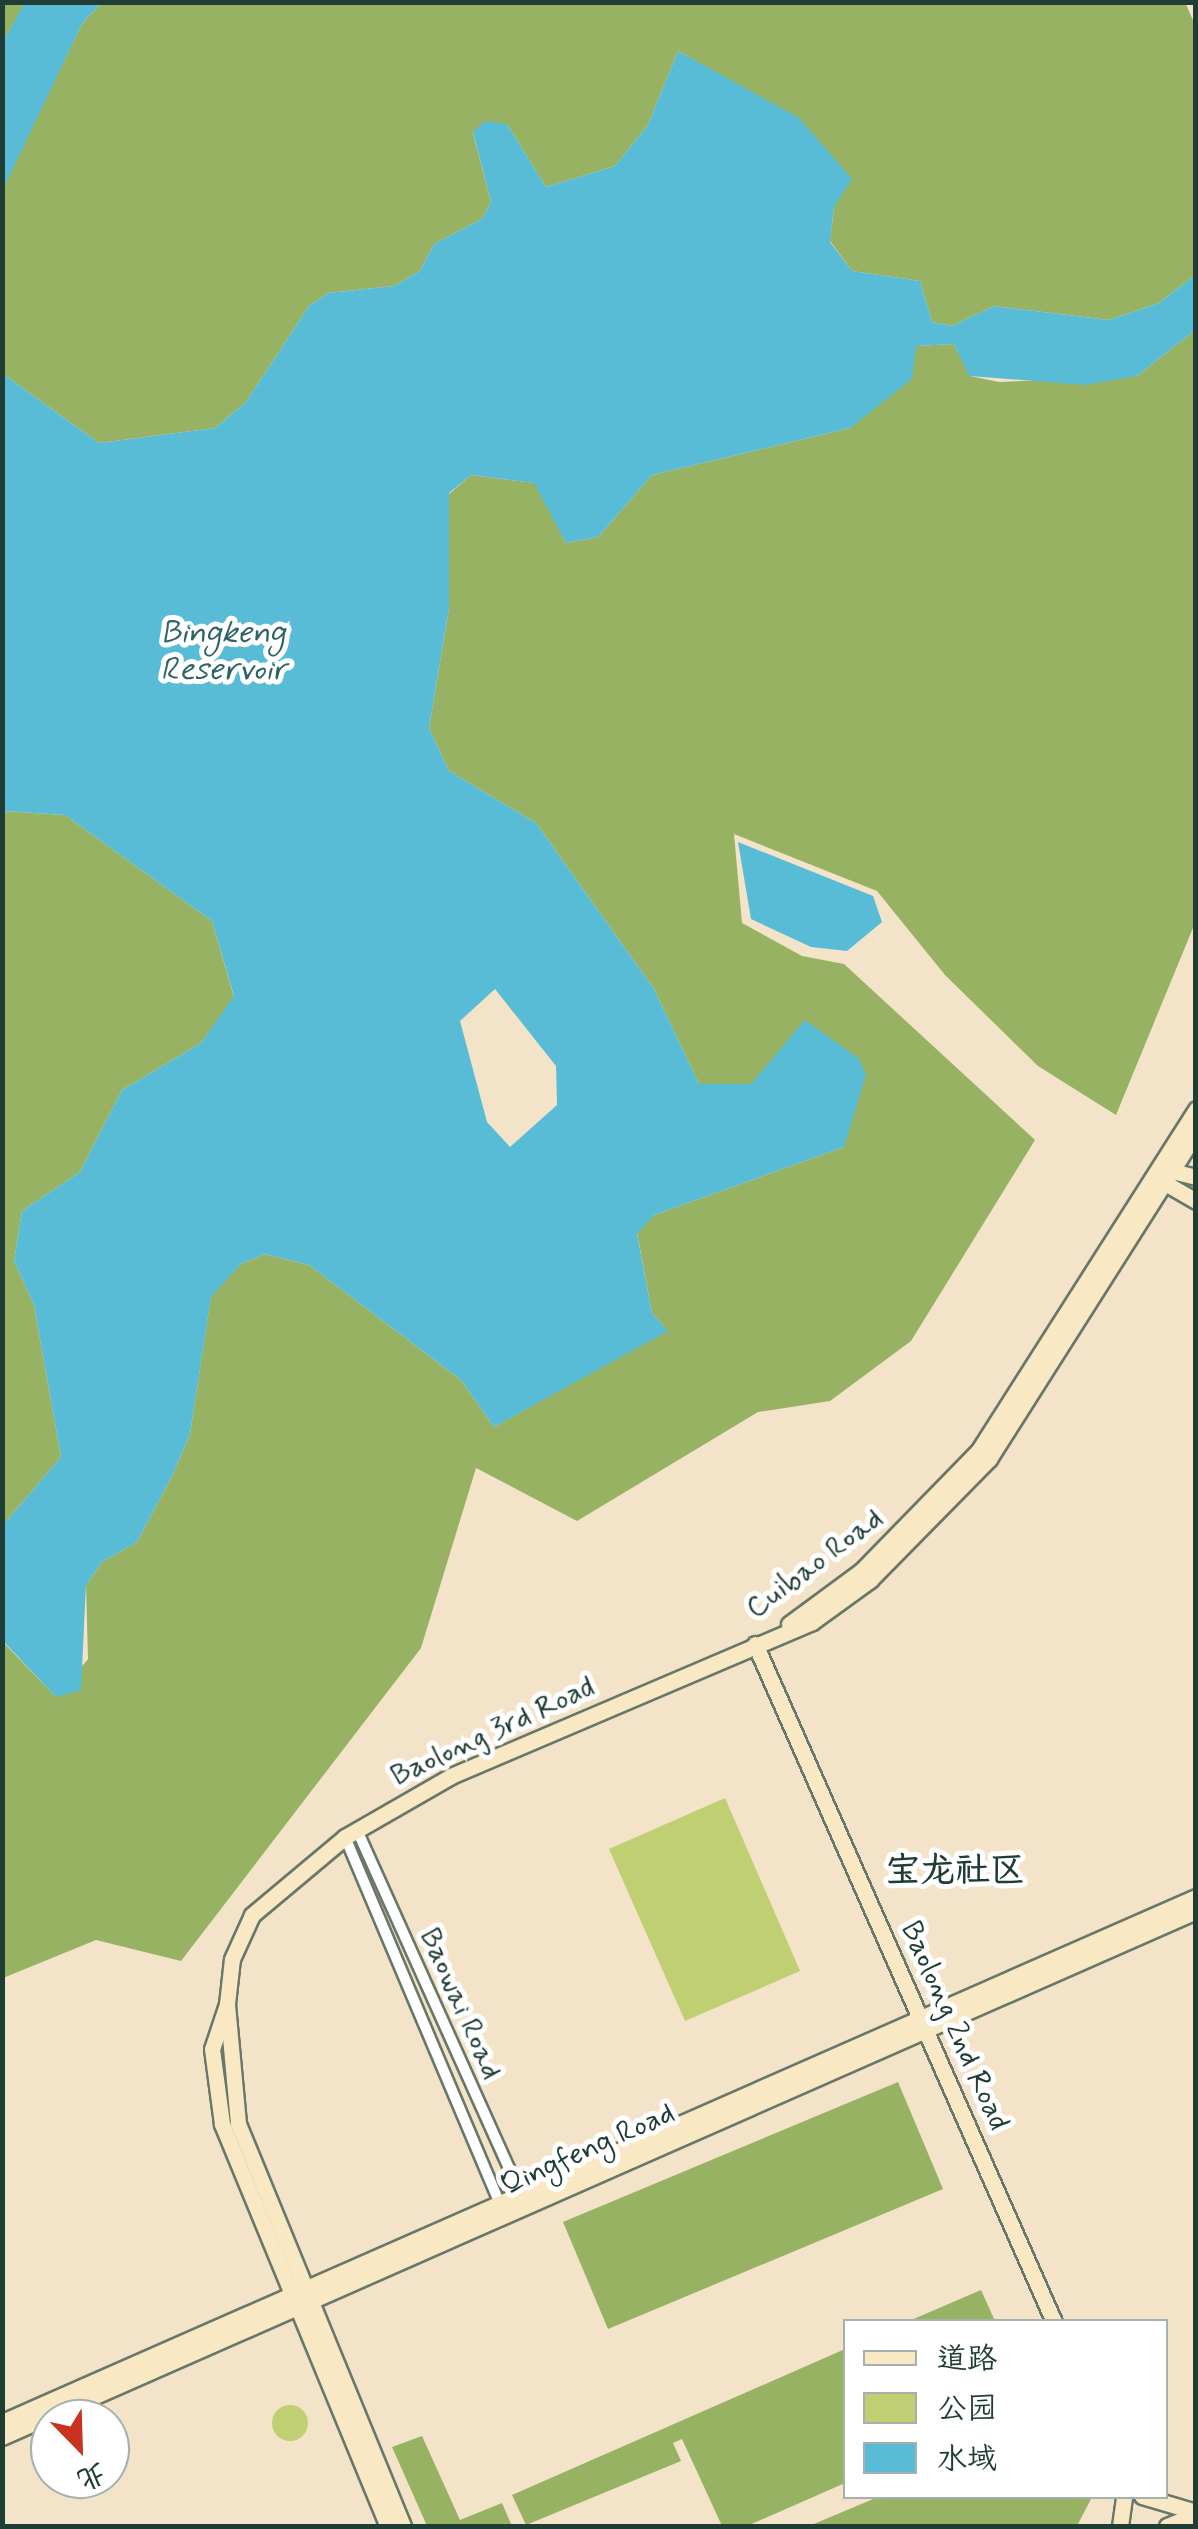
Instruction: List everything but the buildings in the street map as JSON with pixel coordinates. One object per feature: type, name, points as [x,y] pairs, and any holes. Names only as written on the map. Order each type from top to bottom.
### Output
[{"type":"street","name":"Cuibao Road","points":[[1167,1172],[1196,1109]]},
{"type":"street","name":"Cuibao Road","points":[[755,1644],[862,1572],[979,1450],[1196,1133]]},
{"type":"street","points":[[1167,1172],[1196,1177]]},
{"type":"street","points":[[1167,1172],[1196,1201]]},
{"type":"street","name":"Baolong 3rd Road","points":[[388,2526],[298,2301],[238,2123],[226,2004],[232,1959],[252,1914],[350,1834],[451,1776],[755,1644]]},
{"type":"street","name":"Baolong 2nd Road","points":[[755,1644],[1053,2319]]},
{"type":"street","name":"Baowai Road","points":[[350,1834],[521,2196]]},
{"type":"street","name":"Baowai Road","points":[[350,1834],[500,2204]]},
{"type":"street","name":"Qingfeng Road","points":[[2,2437],[923,2024],[1196,1897]]},
{"type":"street","name":"Qingfeng Road","points":[[2,2422],[298,2301],[500,2204],[1196,1911]]},
{"type":"street","name":"Baolong 3rd Road","points":[[298,2301],[402,2526]]},
{"type":"street","points":[[1120,2526],[1124,2499]]},
{"type":"street","points":[[1152,2499],[1196,2513]]},
{"type":"street","points":[[1167,2526],[1196,2513]]},
{"type":"green space","points":[[1185,2],[1195,25],[1195,275],[1159,303],[1109,320],[994,306],[952,326],[932,322],[920,281],[852,271],[830,241],[834,207],[799,119],[678,51],[648,125],[615,166],[546,187],[507,124],[473,133],[491,202],[482,219],[434,244],[420,271],[394,286],[328,293],[309,306],[246,402],[215,428],[99,443],[3,374],[2,189],[83,22],[102,3]]},
{"type":"green space","points":[[2,3],[25,3],[3,42]]},
{"type":"green space","points":[[1195,330],[1195,923],[1116,1115],[1038,1066],[945,975],[877,891],[734,834],[742,923],[802,956],[844,964],[1035,1140],[911,1341],[830,1401],[758,1412],[577,1521],[476,1468],[421,1648],[181,1961],[96,1940],[3,1978],[2,1641],[56,1697],[88,1659],[86,1585],[102,1562],[137,1542],[173,1474],[190,1434],[211,1296],[241,1264],[265,1254],[309,1265],[461,1380],[494,1427],[667,1330],[652,1313],[637,1233],[654,1215],[844,1147],[806,1021],[751,1085],[699,1084],[654,989],[536,823],[449,771],[429,728],[449,608],[449,494],[471,475],[535,483],[566,543],[598,537],[652,475],[850,428],[915,346],[954,344],[970,376],[999,382],[1137,376]]},
{"type":"green space","points":[[2,811],[65,815],[212,921],[234,997],[201,1043],[122,1090],[80,1172],[22,1211],[14,1261],[34,1305],[61,1457],[3,1525]]},
{"type":"green space","points":[[725,1798],[800,1971],[685,2021],[609,1849]]},
{"type":"green space","points":[[898,2082],[943,2189],[608,2329],[563,2222]]},
{"type":"green space","points":[[981,2290],[994,2319],[914,2319]]},
{"type":"green space","points":[[843,2350],[843,2484],[747,2526],[722,2526],[682,2439],[673,2443],[681,2461],[526,2525],[512,2495]]},
{"type":"green space","points":[[290,2405],[303,2410],[308,2423],[303,2436],[290,2441],[277,2436],[272,2423],[277,2410]]},
{"type":"green space","points":[[422,2436],[460,2520],[502,2503],[512,2526],[427,2526],[392,2447]]},
{"type":"green space","points":[[873,2499],[1091,2499],[1077,2526],[809,2526]]},
{"type":"water","points":[[25,2],[102,3],[83,22],[3,189],[3,42]]},
{"type":"water","name":"Bingkeng Reservoir","points":[[678,51],[799,118],[852,179],[834,207],[830,242],[852,271],[920,281],[932,322],[952,326],[994,306],[1109,320],[1159,303],[1195,275],[1195,330],[1137,376],[1086,385],[969,376],[954,344],[916,346],[912,379],[850,428],[652,475],[598,537],[566,543],[534,483],[471,475],[449,493],[449,608],[429,728],[449,771],[536,823],[654,989],[699,1084],[751,1084],[805,1020],[859,1059],[866,1075],[844,1147],[654,1215],[637,1234],[652,1313],[668,1331],[494,1427],[461,1380],[309,1265],[265,1254],[241,1264],[211,1297],[190,1434],[173,1474],[137,1542],[102,1562],[86,1585],[81,1690],[56,1697],[3,1641],[3,1525],[61,1457],[34,1305],[14,1261],[22,1211],[80,1172],[122,1090],[201,1043],[234,996],[212,921],[65,815],[3,811],[3,374],[99,443],[215,428],[246,402],[309,306],[328,293],[394,286],[420,271],[434,244],[482,219],[491,202],[473,132],[485,121],[507,124],[546,187],[615,166],[648,125]],"holes":[[[495,989],[556,1066],[557,1105],[510,1147],[487,1122],[460,1021]]]},
{"type":"water","points":[[738,842],[873,896],[882,922],[847,951],[811,947],[751,919]]},
{"type":"district","name":"宝龙社区","points":[[955,1871]]}]
